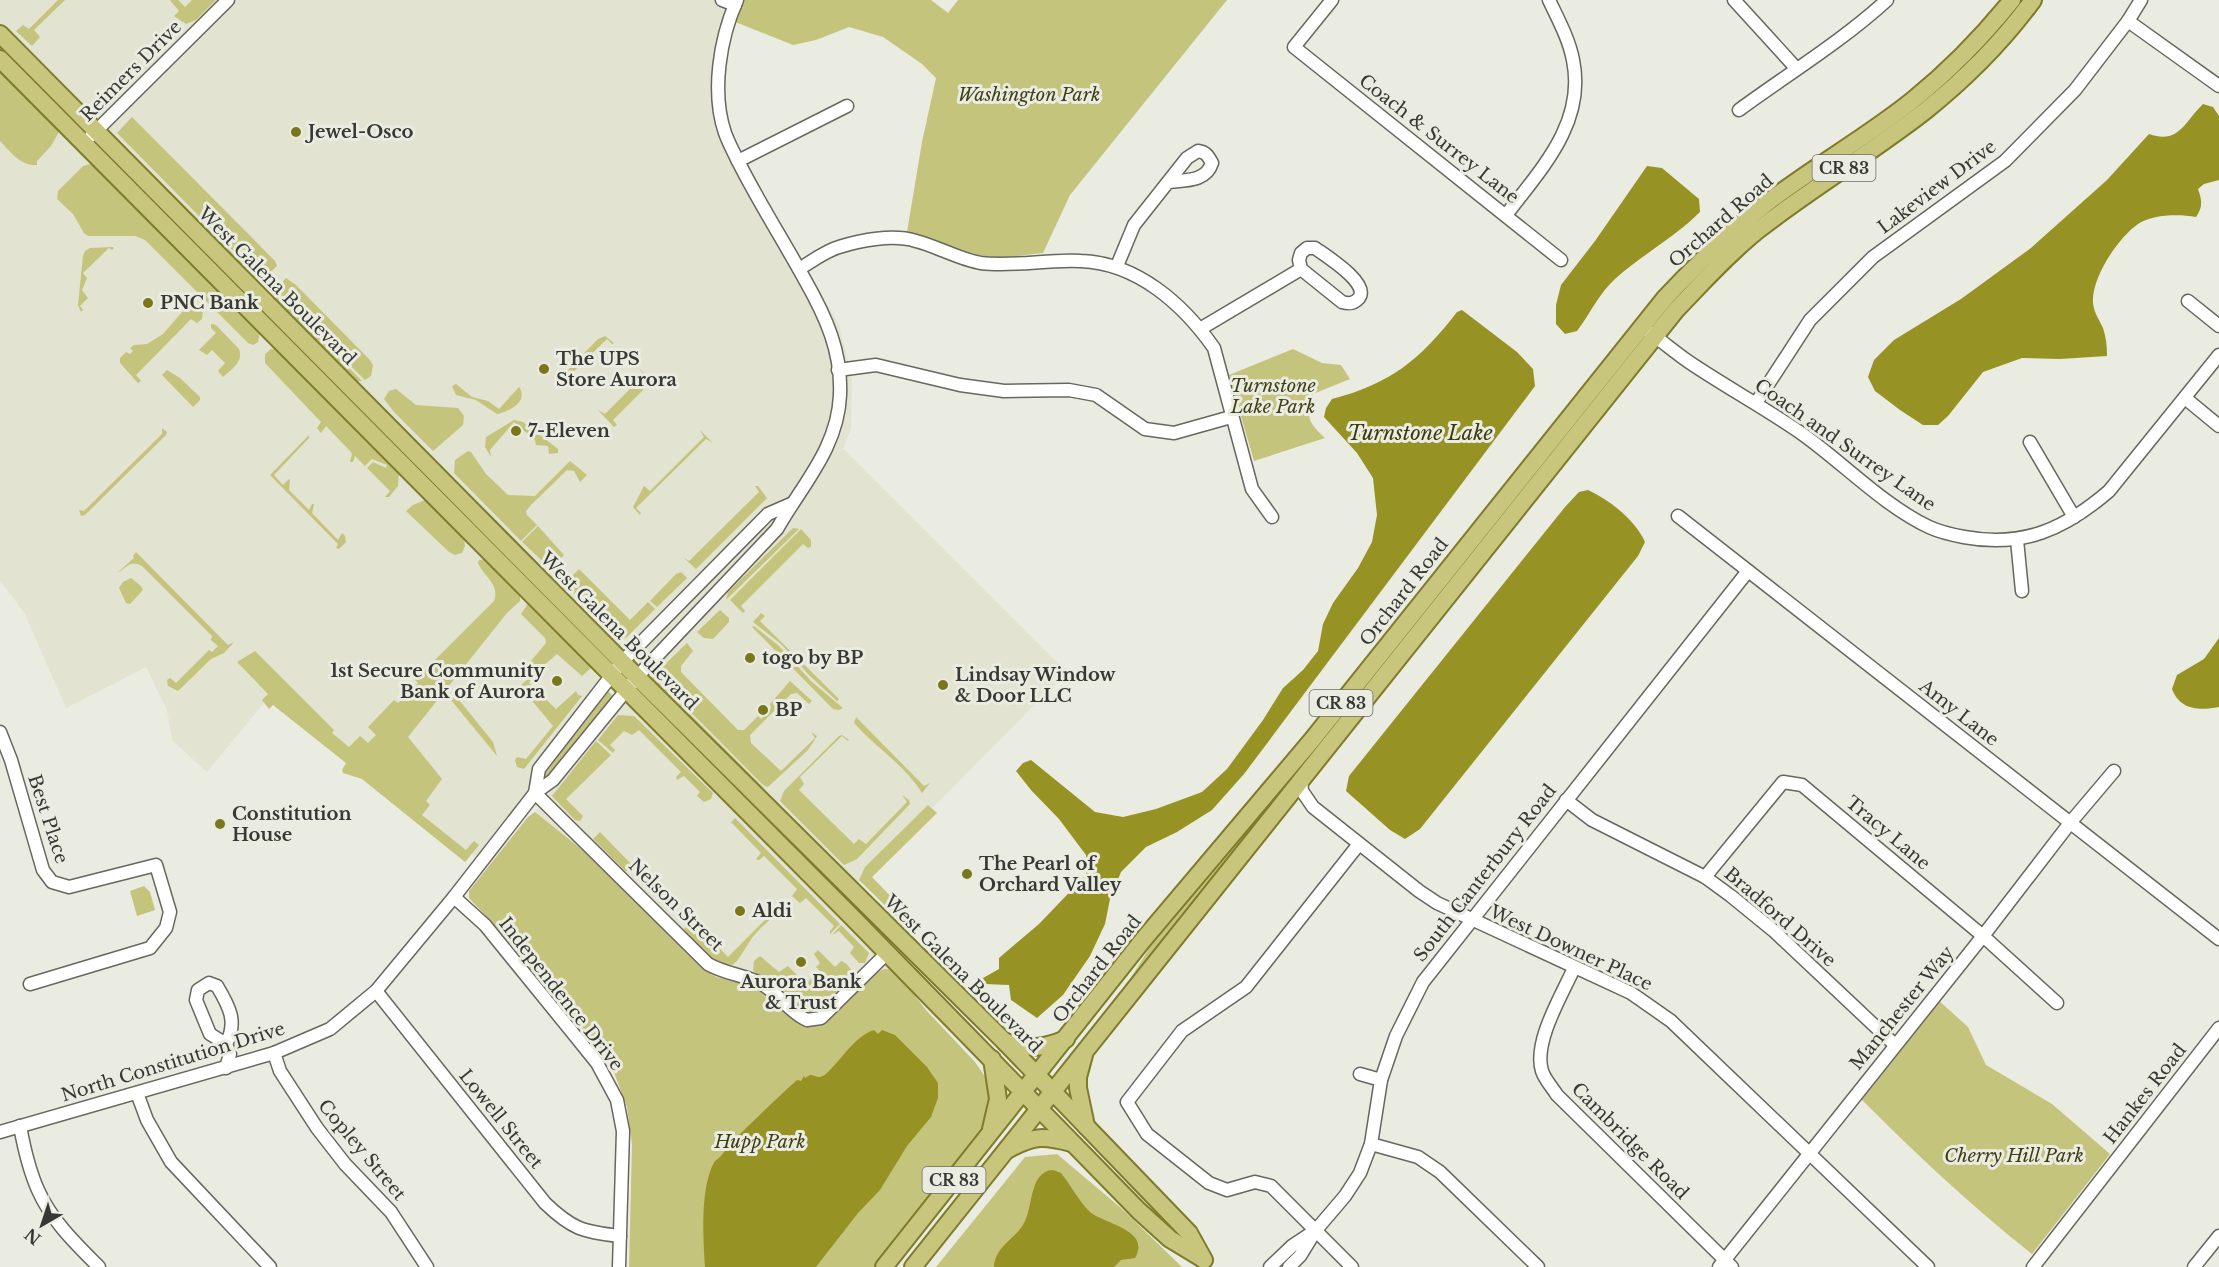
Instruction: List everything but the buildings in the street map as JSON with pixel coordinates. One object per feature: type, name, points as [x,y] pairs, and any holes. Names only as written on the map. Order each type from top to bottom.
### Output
[{"type":"main road","name":"Orchard Road","points":[[913,1267],[1281,806],[1648,331],[1665,298],[1716,246],[1769,202],[1912,100],[1960,59],[2013,0]]},
{"type":"main road","name":"Orchard Road","points":[[884,1267],[1151,931],[1312,740],[1648,331],[1756,231],[1925,111],[1952,88],[1986,56],[2033,0]]},
{"type":"main road","name":"West Galena Boulevard","points":[[0,34],[182,244],[617,668]]},
{"type":"main road","name":"West Galena Boulevard","points":[[0,59],[90,137],[258,295],[617,668],[852,917],[1072,1143],[1170,1239],[1208,1263]]},
{"type":"main road","points":[[182,244],[206,256],[245,294],[258,295]]},
{"type":"main road","name":"West Galena Boulevard","points":[[631,683],[832,872],[1005,1042],[1189,1233],[1208,1263]]},
{"type":"main road","points":[[852,917],[870,925],[890,942],[897,945],[907,944]]},
{"type":"main road","points":[[1005,1042],[1034,1048],[1048,1046],[1066,1038]]},
{"type":"main road","points":[[1084,1051],[1078,1088],[1086,1127]]},
{"type":"main road","points":[[989,1134],[998,1099],[993,1078],[992,1059]]},
{"type":"main road","points":[[1003,1153],[1023,1142],[1043,1136],[1072,1143]]},
{"type":"street","name":"Reimers Drive","points":[[90,137],[228,0]]},
{"type":"street","points":[[722,0],[736,3]]},
{"type":"street","name":"Coach & Surrey Lane","points":[[1332,0],[1294,47],[1561,260]]},
{"type":"street","points":[[1506,215],[1556,149],[1574,102],[1574,62],[1568,42],[1549,0]]},
{"type":"street","points":[[1734,0],[1796,68]]},
{"type":"street","points":[[1738,110],[1835,43],[1887,0]]},
{"type":"street","name":"Lakeview Drive","points":[[1756,403],[1810,320],[1873,257],[2005,161],[2075,90],[2128,21],[2141,0]]},
{"type":"street","name":"North Constitution Drive","points":[[0,1132],[226,1068],[274,1053],[330,1029],[376,991],[454,897],[535,793],[553,780],[631,683],[777,529],[791,504],[817,469],[831,437],[840,396],[832,333],[725,134],[721,118],[718,73],[726,27],[736,3]]},
{"type":"street","points":[[2128,21],[2219,86]]},
{"type":"street","points":[[738,161],[848,106]]},
{"type":"street","points":[[1117,266],[1134,225],[1168,182]]},
{"type":"street","points":[[799,269],[837,247],[879,239],[912,240],[979,262],[1016,264],[1082,261],[1117,266],[1157,289],[1200,329],[1214,348],[1252,489],[1272,518]]},
{"type":"street","points":[[1307,248],[1315,248],[1356,280],[1361,287],[1362,294],[1357,301],[1350,304],[1342,302],[1301,270],[1299,260],[1301,253],[1307,248]]},
{"type":"street","points":[[1200,329],[1301,270]]},
{"type":"street","points":[[2188,301],[2219,326]]},
{"type":"street","name":"Coach and Surrey Lane","points":[[1648,331],[1691,363],[1802,434],[1899,509],[1930,528],[1985,541],[2017,540],[2045,532],[2074,517],[2109,491],[2219,355]]},
{"type":"street","points":[[838,370],[876,365],[960,385],[1004,391],[1069,390],[1096,395],[1145,429],[1174,433],[1232,417]]},
{"type":"street","points":[[2185,398],[2219,426]]},
{"type":"street","points":[[2030,442],[2074,517]]},
{"type":"street","name":"North Constitution Drive","points":[[535,793],[539,769],[617,668],[768,514],[791,504]]},
{"type":"street","name":"Amy Lane","points":[[1678,516],[2219,939]]},
{"type":"street","points":[[2017,540],[2022,591]]},
{"type":"street","name":"South Canterbury Road","points":[[1289,1267],[1300,1256],[1316,1230],[1350,1189],[1360,1173],[1371,1144],[1381,1080],[1396,1036],[1423,982],[1748,571]]},
{"type":"street","name":"Best Place","points":[[0,732],[11,760],[43,870],[52,882],[69,887],[156,865],[170,912],[166,928],[150,948],[30,984]]},
{"type":"street","name":"Manchester Way","points":[[1725,1264],[1895,1044],[2114,771]]},
{"type":"street","name":"West Downer Place","points":[[1301,779],[1302,791],[1313,807],[1419,891],[1471,920],[1631,993],[1671,1021],[1928,1267]]},
{"type":"street","name":"Tracy Lane","points":[[1706,877],[1783,782],[1802,785],[1983,936],[2057,1003]]},
{"type":"street","name":"Nelson Street","points":[[535,793],[708,964],[723,972],[759,982],[773,991],[794,1013],[807,1020],[821,1018],[887,953]]},
{"type":"street","name":"Bradford Drive","points":[[1566,800],[1592,820],[1615,833],[1659,852],[1706,877],[1774,931],[1895,1044]]},
{"type":"street","points":[[1281,806],[1303,804],[1313,807]]},
{"type":"street","points":[[1352,1267],[1271,1186],[1255,1182],[1227,1190],[1209,1183],[1147,1134],[1127,1102],[1182,1031],[1246,987],[1359,844]]},
{"type":"street","name":"Independence Drive","points":[[454,897],[485,924],[597,1063],[617,1100],[623,1131],[619,1267]]},
{"type":"street","name":"Cambridge Road","points":[[1574,968],[1549,1023],[1541,1047],[1542,1069],[1547,1080],[1557,1095],[1725,1264]]},
{"type":"street","points":[[226,1044],[233,1029],[233,1023],[218,986],[208,983],[198,990],[196,1000],[210,1034],[226,1044],[230,1054],[226,1068]]},
{"type":"street","name":"Lowell Street","points":[[376,991],[545,1203],[563,1220],[579,1229],[620,1236]]},
{"type":"street","name":"Hankes Road","points":[[2033,1267],[2219,1028]]},
{"type":"street","name":"Copley Street","points":[[274,1053],[280,1071],[317,1128],[345,1164],[391,1212],[427,1267]]},
{"type":"street","points":[[1360,1074],[1381,1080]]},
{"type":"street","points":[[137,1093],[147,1120],[171,1162],[270,1267]]},
{"type":"street","points":[[20,1126],[27,1161],[38,1191],[64,1230],[99,1267]]},
{"type":"street","points":[[1371,1144],[1418,1157],[1434,1167],[1538,1267]]},
{"type":"street","name":"South Canterbury Road","points":[[1270,1267],[1292,1245],[1316,1230]]},
{"type":"street","points":[[2194,1267],[2219,1236]]},
{"type":"shaded area","points":[[0,0],[742,0],[725,50],[722,85],[723,111],[736,148],[839,325],[852,377],[851,429],[843,448],[1067,672],[853,888],[0,23]]},
{"type":"shaded area","points":[[0,63],[603,676],[535,765],[528,791],[478,859],[268,698],[207,772],[172,740],[167,710],[146,667],[66,708],[25,614],[0,580]]},
{"type":"shaded area","points":[[626,696],[895,970],[820,1024],[806,1026],[796,1022],[771,997],[753,986],[716,977],[699,965],[627,891],[585,852],[535,812]]},
{"type":"green space","points":[[58,0],[65,0],[34,30],[40,37],[32,46],[16,31],[23,25],[29,29]]},
{"type":"green space","points":[[170,0],[178,0],[185,7],[192,0],[216,0],[196,20],[186,24],[174,16],[179,11]]},
{"type":"green space","name":"Washington Park","points":[[742,0],[931,0],[948,13],[958,0],[1227,0],[1070,195],[1043,253],[998,258],[979,255],[907,232],[922,142],[936,78],[922,64],[883,37],[849,27],[816,40],[793,45],[733,21]]},
{"type":"green space","points":[[0,67],[60,130],[51,146],[37,161],[37,165],[21,161],[0,141]]},
{"type":"green space","points":[[132,117],[275,261],[277,266],[263,279],[117,133]]},
{"type":"green space","points":[[114,135],[259,280],[255,280],[115,141]]},
{"type":"green space","points":[[95,164],[260,331],[258,342],[253,345],[248,343],[145,240],[135,236],[88,236],[84,233],[73,214],[57,199],[58,191],[83,166]]},
{"type":"green space","points":[[113,247],[114,248],[112,250],[109,248],[83,273],[87,278],[82,290],[88,298],[80,306],[83,310],[81,312],[78,305],[83,256],[90,248]]},
{"type":"green space","points":[[286,278],[296,285],[369,359],[373,365],[371,376],[365,380],[276,293]]},
{"type":"green space","points":[[276,297],[284,302],[362,381],[354,381],[276,303]]},
{"type":"green space","points":[[189,304],[203,312],[202,319],[197,323],[191,319],[136,375],[141,381],[138,383],[120,363],[120,358],[126,352],[130,354],[133,351],[130,348],[134,345],[147,344],[163,334]]},
{"type":"green space","points":[[211,324],[216,325],[239,349],[240,353],[239,361],[223,377],[218,371],[225,363],[212,350],[207,355],[199,350],[216,333],[211,328]]},
{"type":"green space","points":[[605,336],[614,343],[612,344],[607,339],[568,377],[573,382],[570,384],[565,377],[567,371],[598,339]]},
{"type":"green space","points":[[271,349],[277,349],[399,472],[398,486],[389,497],[385,497],[390,491],[367,468],[373,462],[386,468],[387,465],[372,459],[365,466],[355,456],[353,462],[350,462],[352,453],[326,426],[321,433],[317,428],[321,422],[265,363],[265,354]]},
{"type":"green space","name":"Turnstone Lake Park","points":[[1293,349],[1322,363],[1341,365],[1350,379],[1313,394],[1309,408],[1310,418],[1325,438],[1254,461],[1229,375]]},
{"type":"green space","points":[[1632,351],[1120,995],[1167,920]]},
{"type":"green space","points":[[639,368],[657,387],[650,383],[613,420],[617,425],[614,427],[598,410],[605,414],[644,375]]},
{"type":"green space","points":[[167,370],[180,378],[200,397],[193,407],[162,375]]},
{"type":"green space","points":[[456,384],[472,397],[488,401],[499,409],[519,387],[521,397],[512,408],[497,414],[476,400],[456,395],[452,386]]},
{"type":"green space","points":[[396,389],[416,405],[458,408],[464,416],[463,425],[433,451],[384,399],[389,391]]},
{"type":"green space","points":[[514,420],[523,422],[558,449],[558,453],[549,454],[548,446],[536,445],[535,440],[514,422],[490,450],[491,457],[485,447],[486,437]]},
{"type":"green space","points":[[162,428],[167,432],[166,435],[85,515],[81,516],[79,510],[84,511],[162,434]]},
{"type":"green space","points":[[700,430],[713,443],[706,439],[636,508],[641,513],[640,515],[633,507],[644,486],[650,491],[704,437]]},
{"type":"green space","points":[[308,436],[310,437],[274,475],[283,485],[290,480],[289,490],[309,510],[314,504],[312,513],[338,540],[342,533],[345,536],[346,542],[339,549],[336,548],[338,544],[270,475]]},
{"type":"green space","points":[[468,451],[486,474],[508,495],[535,496],[570,461],[587,475],[580,482],[574,471],[567,470],[531,505],[526,511],[527,515],[537,525],[521,541],[454,473],[455,460]]},
{"type":"green space","points":[[755,486],[758,486],[767,498],[696,569],[683,557],[689,561],[759,492]]},
{"type":"green space","points":[[425,500],[464,535],[465,546],[462,553],[455,555],[449,552],[406,511]]},
{"type":"green space","points":[[538,526],[564,555],[551,569],[522,542]]},
{"type":"green space","points":[[793,528],[799,529],[726,600],[728,592]]},
{"type":"green space","points":[[801,529],[811,540],[811,547],[808,548],[803,544],[741,606],[745,611],[743,613],[730,600]]},
{"type":"green space","points":[[136,552],[228,645],[234,642],[224,653],[211,659],[178,691],[168,686],[167,680],[170,678],[176,683],[209,650],[212,652],[218,646],[211,640],[212,636],[142,566],[135,563],[117,573],[134,558]]},
{"type":"green space","points":[[486,559],[520,592],[520,601],[507,613],[408,737],[442,779],[426,801],[430,805],[422,815],[466,850],[474,841],[479,845],[465,862],[362,779],[343,773],[342,770],[346,763],[273,705],[269,709],[262,700],[268,694],[237,662],[255,651],[334,730],[332,733],[349,747],[360,736],[368,743],[376,735],[368,727],[394,700],[398,703],[418,683],[415,680],[494,601],[493,585],[478,563],[479,560]]},
{"type":"green space","points":[[579,569],[630,620],[648,602],[655,609],[627,637],[620,640],[568,587],[569,579]]},
{"type":"green space","points":[[681,572],[687,578],[657,607],[650,601],[676,574]]},
{"type":"green space","points":[[131,578],[143,590],[130,604],[126,603],[119,588],[123,582]]},
{"type":"green space","points":[[529,602],[589,663],[591,668],[582,676],[557,654],[531,673],[526,667],[546,643],[545,638],[521,614]]},
{"type":"green space","points":[[720,610],[729,618],[729,622],[713,639],[704,638],[697,632]]},
{"type":"green space","points":[[761,613],[765,616],[760,621],[839,699],[837,701],[781,644],[753,622]]},
{"type":"green space","points":[[754,626],[779,646],[812,682],[843,708],[833,709],[752,627]]},
{"type":"green space","points":[[687,643],[693,651],[681,666],[681,672],[738,730],[744,730],[758,716],[761,719],[771,708],[770,704],[790,681],[812,701],[809,704],[797,693],[791,694],[750,735],[751,743],[781,771],[815,738],[811,732],[817,736],[808,750],[769,786],[762,784],[654,675]]},
{"type":"green space","points":[[652,675],[764,788],[758,788],[654,685]]},
{"type":"green space","points":[[531,676],[529,683],[556,709],[576,691],[582,696],[524,769],[517,767],[515,760],[517,757],[526,759],[553,726],[520,686]]},
{"type":"green space","points":[[608,691],[612,695],[611,698],[551,773],[542,778],[597,703]]},
{"type":"green space","points":[[455,695],[493,742],[497,756],[451,700]]},
{"type":"green space","points":[[618,715],[634,716],[713,793],[711,799],[704,802],[697,796],[700,792],[684,776],[677,780],[676,777],[681,772],[639,730],[632,735],[624,731],[610,745],[615,750],[613,753],[598,740]]},
{"type":"green space","points":[[856,717],[924,786],[930,783],[922,793],[907,773],[854,723]]},
{"type":"green space","points":[[842,735],[849,740],[842,736],[800,777],[804,784],[799,790],[854,844],[859,839],[866,844],[907,802],[902,795],[909,800],[910,804],[857,859],[844,865],[780,801],[784,791]]},
{"type":"green space","points":[[596,741],[611,755],[566,799],[583,816],[580,821],[575,820],[552,796]]},
{"type":"green space","points":[[928,805],[937,813],[872,877],[905,911],[912,906],[899,919],[859,880],[865,867]]},
{"type":"green space","name":"Hupp Park","points":[[535,812],[585,852],[627,891],[699,965],[716,977],[753,986],[771,997],[796,1022],[806,1026],[820,1024],[878,971],[895,970],[926,1010],[975,1062],[988,1081],[993,1097],[989,1116],[970,1148],[877,1267],[629,1267],[632,1144],[627,1107],[609,1059],[536,976],[502,933],[469,898],[469,891],[528,817]]},
{"type":"green space","points":[[735,818],[840,924],[830,934],[834,926],[806,898],[800,903],[792,896],[797,889],[764,856],[759,860],[756,859],[761,853],[731,822]]},
{"type":"green space","points":[[600,832],[636,869],[634,872],[625,871],[593,839]]},
{"type":"green space","points":[[144,886],[150,892],[155,910],[137,916],[130,891]]},
{"type":"green space","points":[[779,911],[756,933],[736,961],[727,966],[715,961],[691,939],[684,929],[689,924],[697,925],[728,957],[767,918],[769,920]]},
{"type":"green space","points":[[841,925],[869,953],[865,963],[859,963],[850,953],[854,947],[839,931],[832,935]]},
{"type":"green space","points":[[818,950],[835,967],[841,961],[845,963],[851,969],[853,976],[815,1013],[802,1010],[778,987],[757,975],[753,970],[754,961],[760,956],[779,972],[788,966],[802,980],[805,977],[809,981],[820,971],[816,967],[820,963],[814,954]]},
{"type":"green space","name":"Cherry Hill Park","points":[[1937,999],[1968,1027],[1986,1065],[2052,1104],[2110,1154],[2032,1254],[1943,1178],[1858,1096]]},
{"type":"green space","points":[[1057,1154],[1121,1208],[1182,1267],[936,1267],[1025,1157]]},
{"type":"water","points":[[2203,104],[2213,107],[2219,116],[2219,180],[2204,184],[2198,189],[2201,203],[2196,217],[2166,216],[2144,221],[2130,230],[2107,259],[2096,282],[2093,303],[2104,331],[2107,356],[2060,359],[2022,358],[1983,372],[1938,425],[1923,425],[1875,391],[1868,377],[1874,360],[1894,340],[1961,299],[2031,248],[2107,180],[2149,134],[2159,137],[2175,134]]},
{"type":"water","points":[[1647,166],[1662,168],[1699,199],[1700,212],[1616,278],[1577,331],[1565,334],[1556,324],[1556,305],[1561,285]]},
{"type":"water","name":"Turnstone Lake","points":[[1462,310],[1517,352],[1533,369],[1535,386],[1244,774],[1212,810],[1177,832],[1146,847],[1121,872],[1110,899],[1105,924],[1090,956],[1063,995],[1037,1018],[1011,1000],[1009,985],[985,984],[983,978],[999,969],[999,958],[1039,924],[1086,875],[1086,855],[1059,819],[1016,771],[1023,763],[1031,760],[1095,812],[1123,817],[1156,809],[1202,792],[1227,769],[1283,688],[1303,670],[1318,651],[1323,624],[1333,603],[1358,568],[1372,542],[1377,515],[1373,478],[1357,453],[1324,417],[1326,408],[1332,399],[1371,386],[1402,368],[1430,344],[1457,312]]},
{"type":"water","points":[[1588,490],[1613,505],[1635,526],[1645,542],[1638,556],[1420,829],[1405,839],[1390,830],[1346,791],[1349,776],[1565,507],[1579,492]]},
{"type":"water","points":[[2219,638],[2219,707],[2197,709],[2185,705],[2175,696],[2172,689],[2177,675],[2204,659]]},
{"type":"water","points":[[874,1030],[878,1034],[882,1030],[895,1035],[927,1067],[938,1083],[938,1098],[931,1117],[907,1146],[880,1190],[858,1213],[816,1267],[705,1267],[703,1227],[705,1198],[710,1171],[715,1161],[797,1080],[801,1081],[804,1076],[805,1078],[810,1075],[820,1077],[825,1075],[850,1047]]},
{"type":"water","points":[[1053,1170],[1061,1173],[1081,1202],[1095,1216],[1123,1229],[1137,1240],[1138,1248],[1135,1258],[1121,1260],[1114,1267],[994,1267],[998,1253],[1025,1221],[1036,1182],[1040,1176]]},
{"type":"place","name":"Jewel-Osco","points":[[296,132]]},
{"type":"place","name":"PNC Bank","points":[[148,303]]},
{"type":"place","name":"The UPS Store Aurora","points":[[544,369]]},
{"type":"place","name":"7-Eleven","points":[[516,431]]},
{"type":"place","name":"togo by BP","points":[[750,658]]},
{"type":"place","name":"1st Secure Community Bank of Aurora","points":[[557,681]]},
{"type":"place","name":"Lindsay Window & Door LLC","points":[[943,685]]},
{"type":"place","name":"BP","points":[[763,710]]},
{"type":"place","name":"Constitution House","points":[[220,824]]},
{"type":"place","name":"The Pearl of Orchard Valley","points":[[967,874]]},
{"type":"place","name":"Aldi","points":[[740,911]]},
{"type":"place","name":"Aurora Bank & Trust","points":[[801,962]]}]
